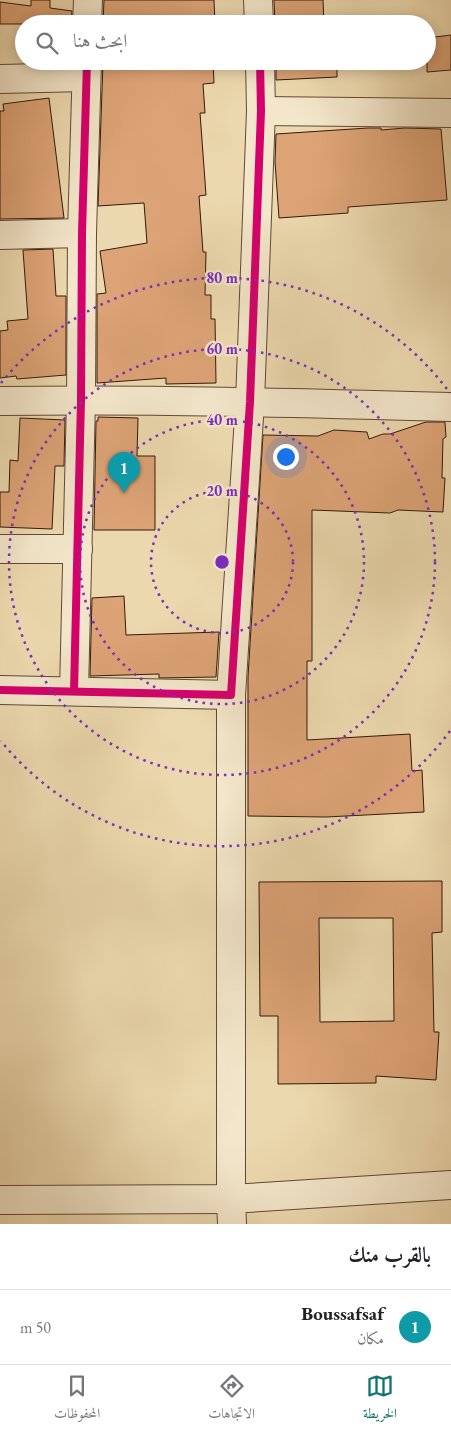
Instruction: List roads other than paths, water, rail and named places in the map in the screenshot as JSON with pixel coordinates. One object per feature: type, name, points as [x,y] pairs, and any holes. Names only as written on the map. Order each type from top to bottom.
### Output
[{"type":"street","points":[[88,0],[88,15]]},
{"type":"street","points":[[258,0],[259,15]]},
{"type":"street","points":[[0,79],[77,70]]},
{"type":"street","points":[[74,691],[86,70]]},
{"type":"street","points":[[232,1211],[231,695],[250,402],[261,112],[260,70]]},
{"type":"street","points":[[261,112],[451,113]]},
{"type":"street","points":[[0,235],[82,233]]},
{"type":"street","points":[[0,401],[250,402],[451,407]]},
{"type":"street","points":[[0,549],[78,549]]},
{"type":"street","points":[[0,690],[231,695]]},
{"type":"street","points":[[0,1200],[232,1211],[451,1185]]},
{"type":"place","name":"Boussafsaf","points":[[124,493]]}]
